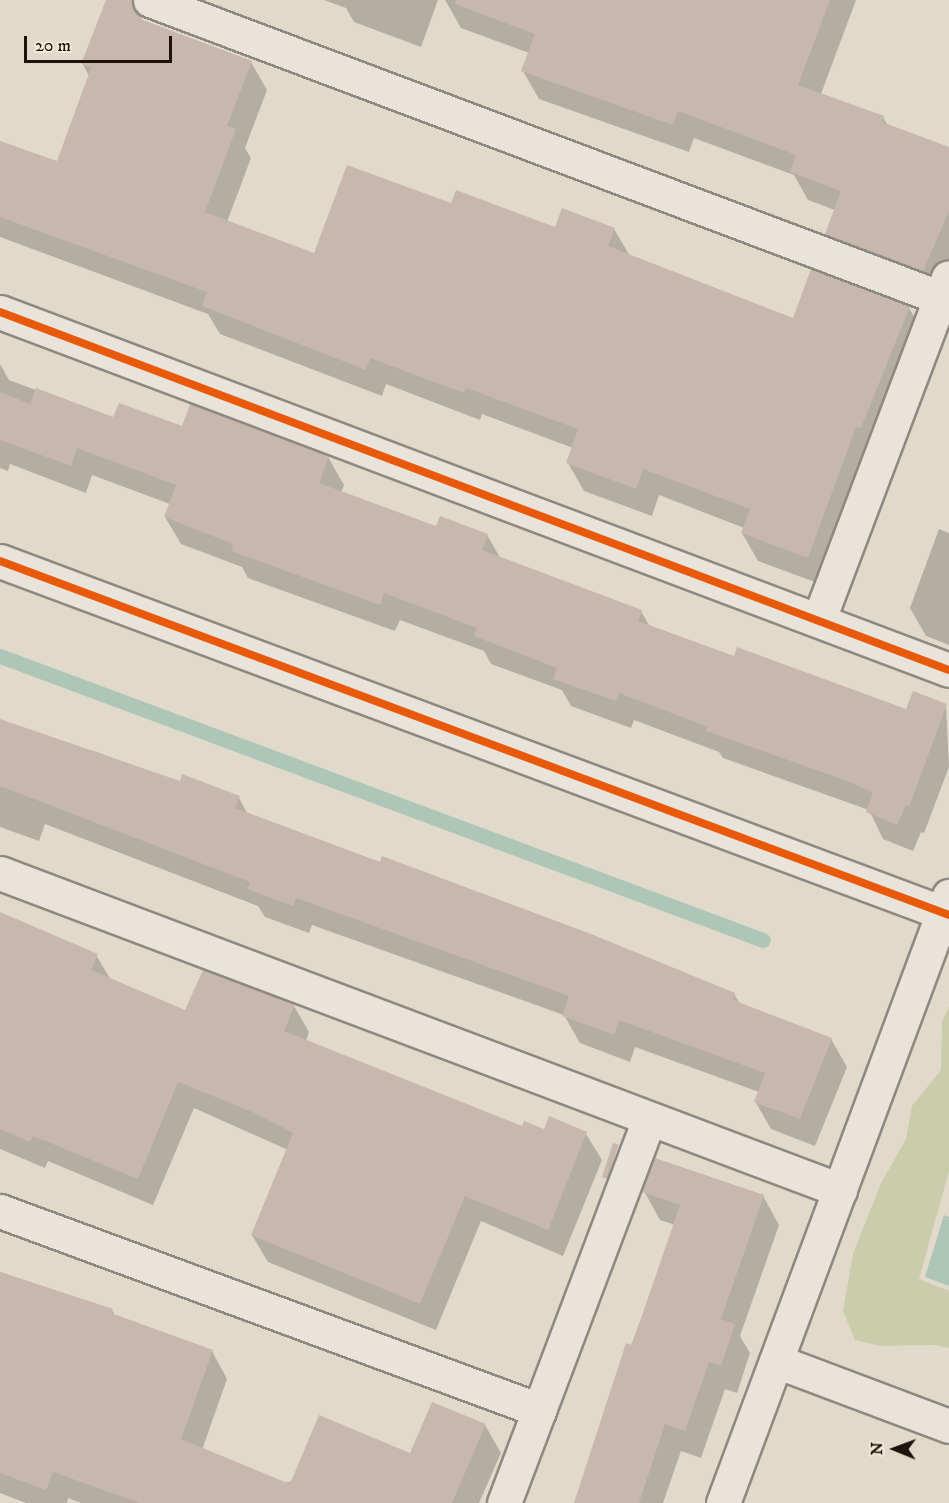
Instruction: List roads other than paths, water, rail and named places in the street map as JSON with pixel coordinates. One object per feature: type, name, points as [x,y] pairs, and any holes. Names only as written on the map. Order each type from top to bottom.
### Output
[{"type":"street","points":[[150,0],[945,287],[819,620]]},
{"type":"street","points":[[0,312],[949,670]]},
{"type":"street","points":[[0,561],[947,908],[723,1503]]},
{"type":"street","points":[[0,873],[649,1120],[840,1190]]},
{"type":"street","points":[[504,1503],[649,1120]]},
{"type":"street","points":[[0,1212],[539,1410]]},
{"type":"street","points":[[776,1361],[949,1426]]},
{"type":"waterway","points":[[0,656],[763,940]]}]
